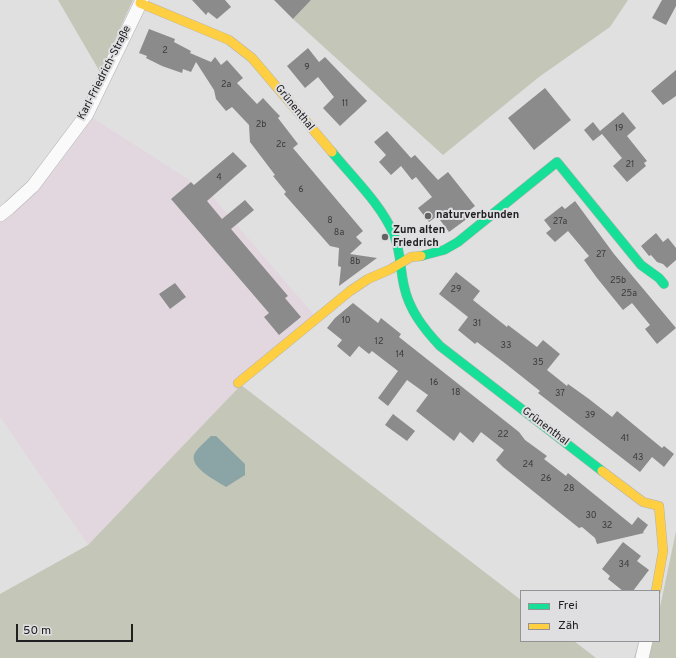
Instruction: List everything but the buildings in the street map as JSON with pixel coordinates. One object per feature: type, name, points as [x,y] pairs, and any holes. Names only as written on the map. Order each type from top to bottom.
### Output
[{"type":"street","name":"Karl-Friedrich-Straße","points":[[0,215],[10,208],[33,186],[87,114],[141,2]]},
{"type":"street","name":"Grünenthal","points":[[141,2],[229,40],[252,58],[377,206],[387,222],[397,244],[401,263],[402,279],[407,298],[420,325],[440,346],[643,502],[659,506],[663,551],[656,590]]},
{"type":"street","points":[[238,383],[350,291],[368,279],[391,269],[411,257],[427,256],[444,250],[458,242],[557,162],[641,265],[659,278],[664,284]]},
{"type":"street","points":[[642,658],[646,642]]},
{"type":"shaded area","points":[[58,0],[133,0],[100,72]]},
{"type":"shaded area","points":[[311,0],[628,0],[610,27],[539,77],[443,155],[293,19]]},
{"type":"shaded area","points":[[93,118],[188,179],[206,200],[212,196],[315,316],[241,385],[88,545],[0,417],[0,221],[18,208],[53,172]]},
{"type":"shaded area","points":[[241,385],[520,599],[520,642],[575,642],[596,658],[0,658],[0,594],[88,545]]},
{"type":"shaded area","points":[[676,531],[676,658],[634,658],[639,642],[660,642],[660,607]]},
{"type":"water","points":[[211,436],[216,436],[245,464],[245,475],[226,487],[205,474],[196,465],[194,460],[194,455],[197,450]]},
{"type":"traffic: fast","points":[[332,152],[374,202],[394,235],[398,248],[406,295],[413,311],[428,333],[440,346],[602,471]]},
{"type":"traffic: fast","points":[[421,256],[444,250],[458,242],[557,162],[641,265],[659,278],[664,284]]},
{"type":"traffic: slow","points":[[140,3],[229,40],[252,58],[332,152]]},
{"type":"traffic: slow","points":[[238,383],[350,291],[368,279],[391,269],[411,257],[421,256]]},
{"type":"traffic: slow","points":[[602,471],[643,502],[659,506],[663,551],[656,590]]},
{"type":"place","name":"naturverbunden","points":[[428,216]]},
{"type":"place","name":"Zum alten Friedrich","points":[[385,237]]}]
